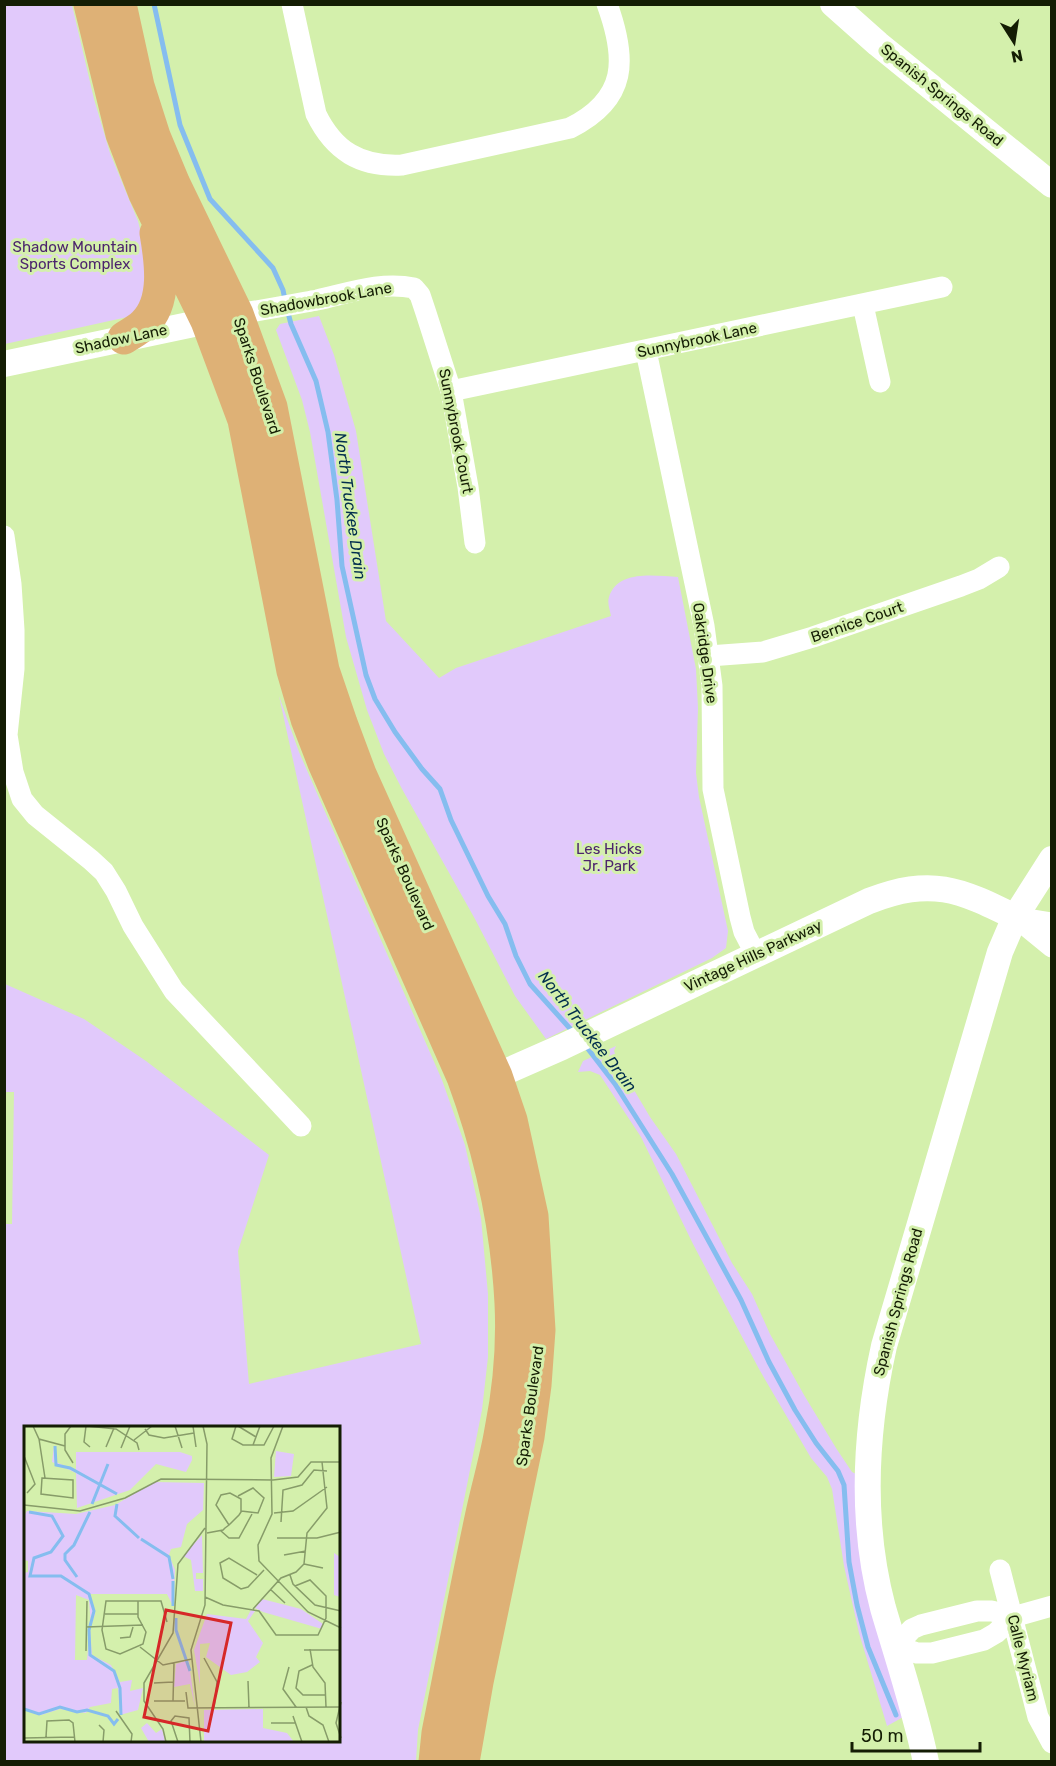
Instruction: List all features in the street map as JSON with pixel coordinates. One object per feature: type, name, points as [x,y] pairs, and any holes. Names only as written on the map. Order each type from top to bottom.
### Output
[{"type":"main road","name":"Sparks Boulevard","points":[[90,4],[122,134],[145,194],[222,318],[270,407],[322,670],[360,774],[496,1076],[511,1120],[532,1216],[539,1330],[535,1385],[528,1437],[463,1761]]},
{"type":"main road","name":"Sparks Boulevard","points":[[120,4],[138,86],[154,136],[174,184],[222,318],[293,671],[320,752],[463,1077],[480,1124],[504,1231],[511,1304],[501,1430],[480,1522],[438,1734],[435,1761]]},
{"type":"main road","points":[[124,338],[143,325],[159,298],[160,272],[153,210]]},
{"type":"main road","points":[[354,829],[402,909],[475,1068],[484,1074],[496,1076],[490,1089],[489,1100],[498,1148],[499,1166],[495,1183]]},
{"type":"street","points":[[292,4],[316,114],[324,130],[335,144],[350,155],[385,165],[402,165],[570,128],[585,121],[609,97],[617,80],[621,61],[620,43],[607,4]]},
{"type":"street","name":"Spanish Springs Road","points":[[833,4],[878,44],[1052,185]]},
{"type":"street","name":"Shadowbrook Lane","points":[[222,318],[390,285],[414,288]]},
{"type":"street","name":"Sunnybrook Court","points":[[414,288],[420,295],[451,391],[468,487],[475,543]]},
{"type":"street","name":"Sunnybrook Lane","points":[[451,391],[942,288]]},
{"type":"street","points":[[864,304],[880,382]]},
{"type":"street","name":"Shadow Lane","points":[[4,364],[222,318]]},
{"type":"street","name":"Oakridge Drive","points":[[646,351],[709,656],[713,708],[713,789],[740,917],[744,932],[756,955]]},
{"type":"street","points":[[4,536],[11,585],[14,640],[14,669],[7,735],[13,772],[21,799],[35,814],[104,872],[174,991],[301,1126]]},
{"type":"street","name":"Bernice Court","points":[[709,656],[763,652],[793,644],[961,586],[999,567]]},
{"type":"street","name":"Spanish Springs Road","points":[[926,1761],[915,1712],[883,1607],[874,1567],[867,1479],[869,1438],[877,1379],[885,1342],[1000,952],[1015,917],[1052,859]]},
{"type":"street","name":"Vintage Hills Parkway","points":[[496,1076],[894,891],[928,887],[962,893],[1015,917],[1052,947]]},
{"type":"street","name":"Vintage Hills Parkway","points":[[1015,917],[1052,922]]},
{"type":"street","name":"Calle Myriam","points":[[1000,1570],[1038,1717],[1052,1743]]},
{"type":"street","points":[[1013,1617],[992,1611],[977,1611],[921,1625],[912,1629],[896,1646],[917,1653],[932,1653],[984,1640],[996,1634],[1013,1617],[1052,1606]]},
{"type":"green space","name":"Shadow Mountain Sports Complex","points":[[4,5],[72,5],[94,99],[110,153],[138,221],[144,245],[147,293],[132,316],[5,344]]},
{"type":"green space","name":"Les Hicks Jr. Park","points":[[319,316],[334,355],[356,431],[386,621],[439,678],[456,668],[611,616],[609,597],[620,582],[629,578],[678,577],[696,669],[698,708],[696,773],[699,797],[728,931],[726,948],[712,958],[546,1039],[515,996],[402,789],[384,754],[367,710],[346,637],[310,432],[302,400],[276,330],[280,324]]},
{"type":"green space","points":[[279,696],[299,752],[442,1080],[465,1145],[481,1218],[488,1294],[488,1357],[482,1410],[418,1730],[416,1761],[5,1761],[4,1224],[12,1224],[14,1092],[5,1092],[5,984],[84,1019],[146,1061],[269,1155],[238,1251],[249,1384],[421,1344]]},
{"type":"green space","points":[[616,1046],[614,1051],[618,1063],[650,1117],[676,1154],[804,1395],[852,1472],[858,1475],[907,1715],[887,1726],[859,1633],[844,1566],[832,1489],[827,1477],[811,1458],[759,1369],[693,1244],[641,1137],[600,1075],[590,1071],[578,1072],[583,1061]]},
{"type":"waterway","points":[[154,4],[180,125],[210,199],[273,268],[285,300]]},
{"type":"waterway","name":"North Truckee Drain","points":[[287,309],[291,324],[316,381],[328,432],[337,500],[342,566],[366,675],[375,699],[395,732],[440,789],[451,820],[488,896],[505,924],[516,956],[530,984],[574,1033]]},
{"type":"waterway","name":"North Truckee Drain","points":[[585,1045],[615,1084],[672,1174],[741,1300],[769,1362],[795,1410],[816,1443],[838,1471],[844,1485],[849,1562],[857,1605],[868,1647],[896,1715]]}]
